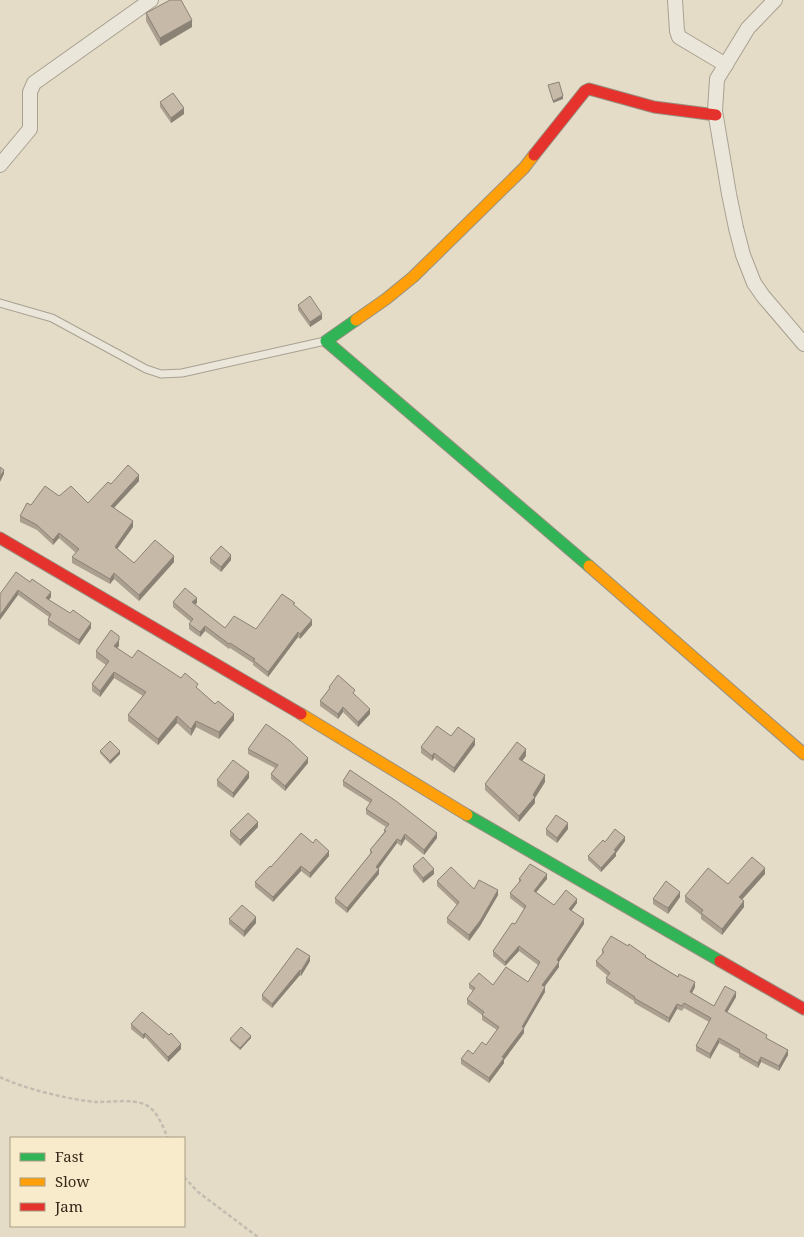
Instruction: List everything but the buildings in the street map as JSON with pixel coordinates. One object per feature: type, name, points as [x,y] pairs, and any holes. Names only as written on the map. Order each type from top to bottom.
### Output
[{"type":"main road","points":[[716,115],[654,107],[596,90],[585,92],[524,168],[413,277],[386,299],[326,341],[629,600],[804,754]]},
{"type":"main road","points":[[0,538],[251,684],[491,830],[800,1007]]},
{"type":"street","points":[[0,165],[30,129],[30,92],[34,83],[151,0]]},
{"type":"street","points":[[675,0],[679,36],[726,65]]},
{"type":"street","points":[[775,0],[748,28],[717,79],[716,115],[719,141],[743,255],[754,283],[804,344]]},
{"type":"street","points":[[800,1007],[804,989]]},
{"type":"lane","points":[[0,303],[52,318],[146,369],[161,374],[182,373],[326,341]]},
{"type":"path","points":[[0,1078],[46,1093],[96,1102],[120,1101],[143,1104],[154,1111],[167,1137]]},
{"type":"path","points":[[185,1177],[198,1192],[258,1237]]},
{"type":"traffic: fast","points":[[356,320],[326,341],[589,566]]},
{"type":"traffic: fast","points":[[467,815],[720,961]]},
{"type":"traffic: slow","points":[[356,320],[413,277],[524,168],[534,155]]},
{"type":"traffic: slow","points":[[589,566],[804,754]]},
{"type":"traffic: slow","points":[[301,714],[467,815]]},
{"type":"traffic: jam","points":[[534,155],[585,91],[589,89],[654,107],[716,115]]},
{"type":"traffic: jam","points":[[0,538],[301,714]]},
{"type":"traffic: jam","points":[[720,961],[804,1009]]}]
